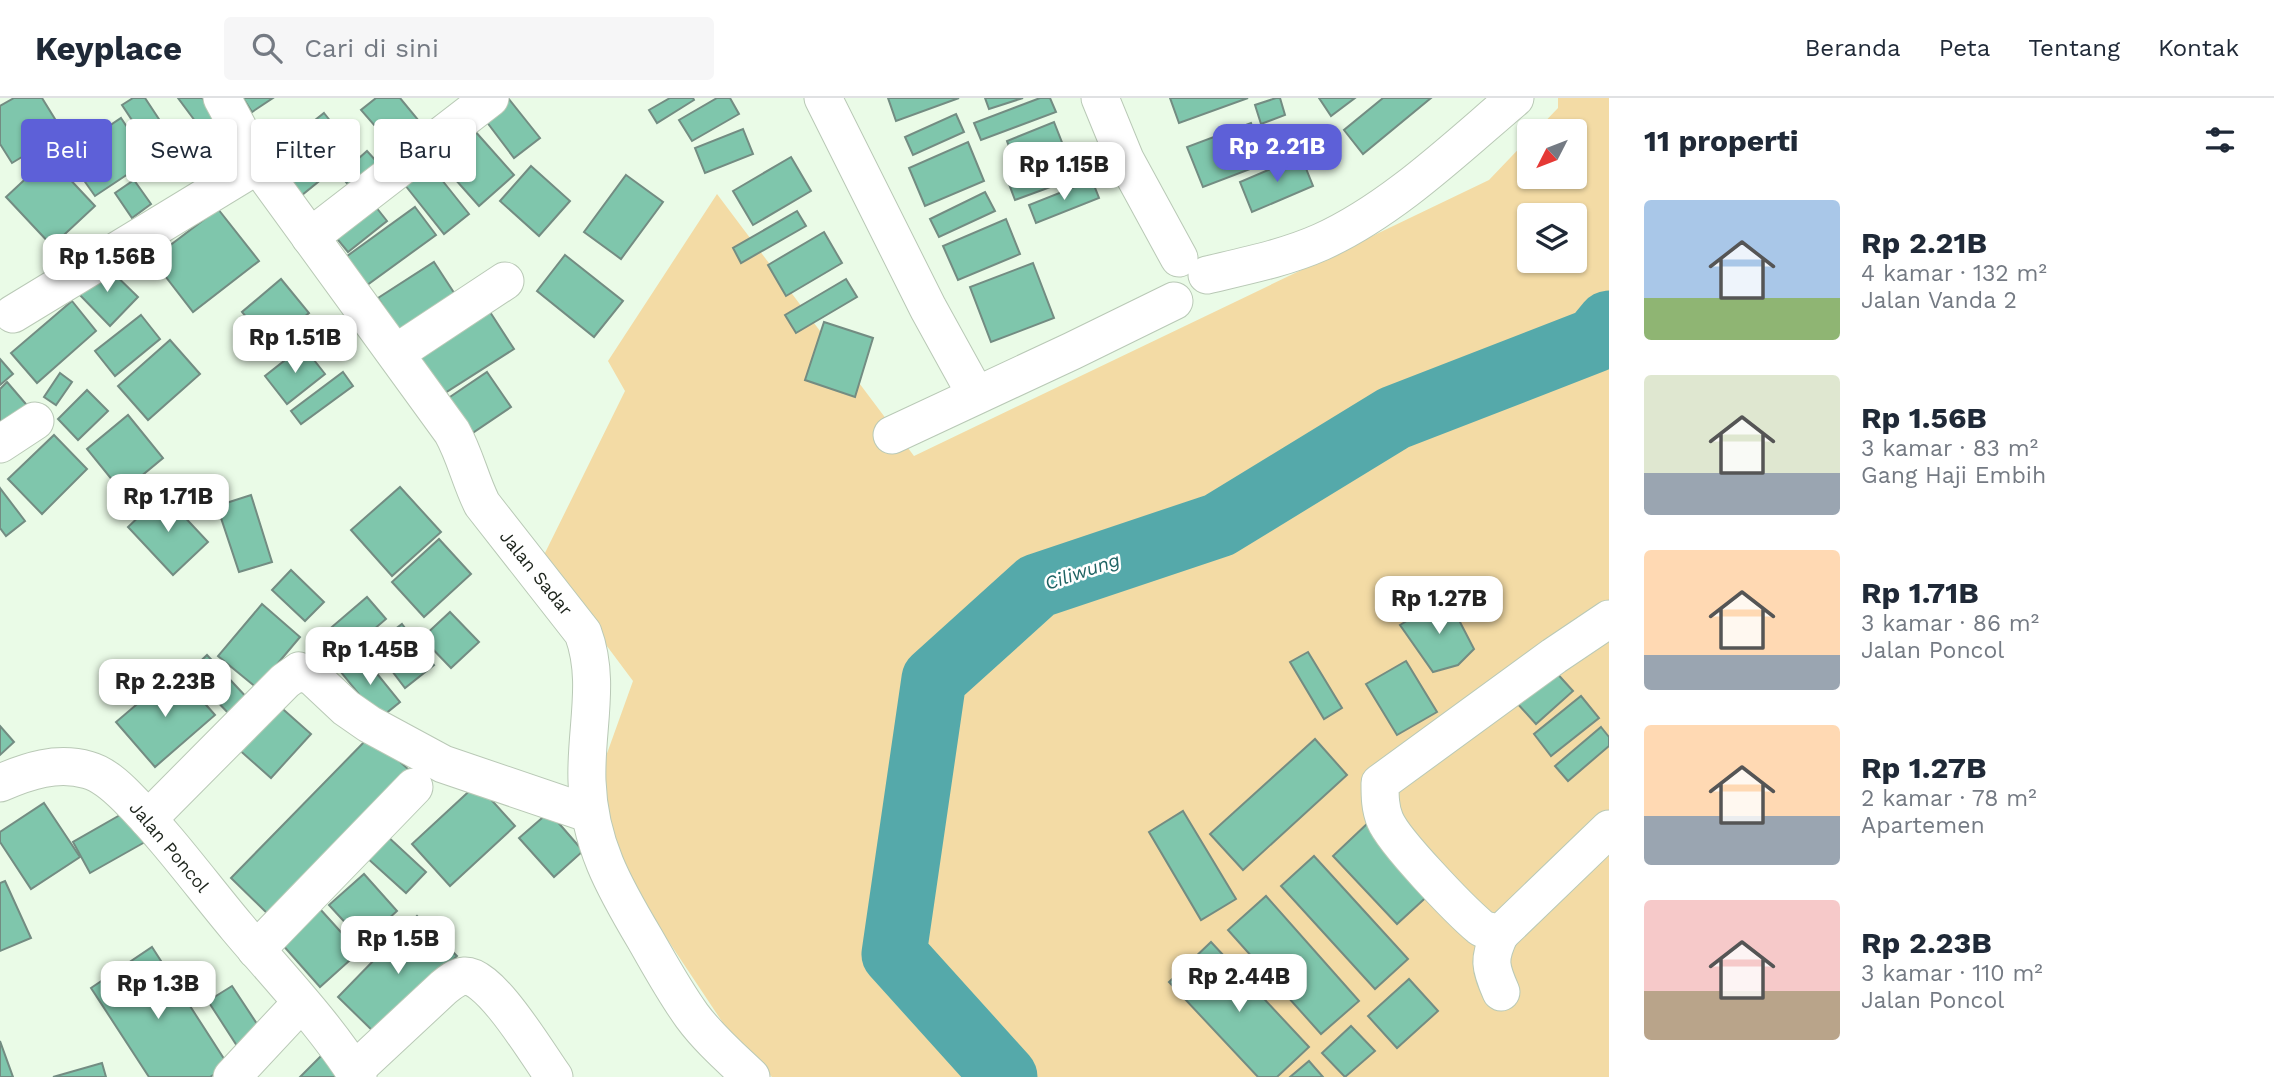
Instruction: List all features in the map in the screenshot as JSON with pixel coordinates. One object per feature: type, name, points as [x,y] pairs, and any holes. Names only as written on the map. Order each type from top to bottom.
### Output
[{"type":"street","name":"Jalan Sadar","points":[[222,98],[251,152]]},
{"type":"street","points":[[310,237],[490,98]]},
{"type":"street","points":[[823,98],[893,241],[976,395]]},
{"type":"street","points":[[1100,98],[1125,159],[1193,266]]},
{"type":"street","points":[[892,435],[1174,301],[1163,287],[1165,269],[1271,260],[1321,242],[1387,204],[1493,105]]},
{"type":"street","points":[[13,314],[251,169]]},
{"type":"street","name":"Jalan Sadar","points":[[270,182],[458,442],[482,504],[583,633],[590,652],[593,676],[586,780],[590,814],[600,857],[677,993],[712,1039],[751,1077]]},
{"type":"street","points":[[396,353],[505,281]]},
{"type":"street","points":[[0,444],[35,421]]},
{"type":"street","points":[[1500,934],[1482,929],[1397,839],[1386,822],[1380,802],[1380,783],[1609,619]]},
{"type":"street","points":[[148,819],[285,681],[299,671],[313,677],[346,708],[369,724],[443,764],[590,814]]},
{"type":"street","name":"Jalan Poncol","points":[[0,783],[24,772],[44,767],[66,766],[89,770],[108,780],[148,819],[301,1003],[356,1074]]},
{"type":"street","points":[[257,950],[414,787]]},
{"type":"street","points":[[1501,992],[1492,971],[1491,953],[1500,934],[1609,829]]},
{"type":"street","points":[[356,1074],[455,978],[467,976],[484,983],[496,995],[554,1077]]},
{"type":"street","points":[[232,1077],[301,1003]]},
{"type":"shaded area","points":[[1558,98],[1609,98],[1609,1077],[772,1077],[735,1041],[643,903],[591,798],[633,681],[542,559],[625,391],[608,361],[717,194],[914,456],[1489,180],[1517,151],[1517,189],[1587,189],[1587,119],[1547,119],[1558,108]]},
{"type":"building","points":[[14,98],[42,98],[55,119],[21,119],[21,158],[12,163],[0,144],[0,106]]},
{"type":"building","points":[[133,98],[145,98],[159,119],[131,119],[122,105]]},
{"type":"building","points":[[178,98],[202,98],[217,118],[194,119]]},
{"type":"building","points":[[243,98],[273,98],[252,112]]},
{"type":"building","points":[[376,98],[400,98],[417,119],[374,119],[374,125],[361,110]]},
{"type":"building","points":[[500,98],[508,98],[540,138],[514,158],[480,113]]},
{"type":"building","points":[[670,98],[694,100],[657,123],[649,110]]},
{"type":"building","points":[[717,98],[730,98],[739,114],[692,141],[679,120]]},
{"type":"building","points":[[888,98],[959,98],[896,121]]},
{"type":"building","points":[[985,98],[1023,98],[989,109]]},
{"type":"building","points":[[1040,98],[1050,98],[1056,112],[981,140],[974,123]]},
{"type":"building","points":[[1170,98],[1248,98],[1179,123]]},
{"type":"building","points":[[1280,98],[1285,115],[1261,124],[1255,105]]},
{"type":"building","points":[[1319,98],[1355,98],[1331,116]]},
{"type":"building","points":[[1383,98],[1431,98],[1363,154],[1344,130]]},
{"type":"building","points":[[324,113],[329,119],[316,119]]},
{"type":"building","points":[[956,114],[964,132],[913,155],[905,137]]},
{"type":"building","points":[[121,118],[126,126],[126,175],[95,196],[85,182],[112,182],[112,124]]},
{"type":"building","points":[[1054,122],[1063,145],[1015,163],[1007,141]]},
{"type":"building","points":[[1251,123],[1266,163],[1203,187],[1187,147]]},
{"type":"building","points":[[743,129],[753,154],[705,173],[695,148]]},
{"type":"building","points":[[476,132],[514,175],[479,206],[458,182],[476,182]]},
{"type":"building","points":[[968,142],[984,181],[925,206],[909,168]]},
{"type":"building","points":[[1077,150],[1086,174],[1015,200],[1006,176]]},
{"type":"building","points":[[367,151],[374,159],[374,182],[358,196],[346,182],[360,182],[360,157]]},
{"type":"building","points":[[1301,156],[1313,186],[1252,212],[1240,182]]},
{"type":"building","points":[[791,157],[811,191],[753,225],[733,191]]},
{"type":"building","points":[[531,166],[570,201],[539,236],[500,201]]},
{"type":"building","points":[[626,175],[663,202],[621,259],[584,232]]},
{"type":"building","points":[[1092,180],[1099,198],[1036,223],[1029,205]]},
{"type":"building","points":[[22,182],[72,182],[95,206],[52,246],[6,197]]},
{"type":"building","points":[[135,182],[151,204],[132,218],[115,193]]},
{"type":"building","points":[[291,182],[318,182],[302,195]]},
{"type":"building","points":[[403,182],[444,182],[469,214],[444,234]]},
{"type":"building","points":[[985,192],[995,211],[939,237],[930,219]]},
{"type":"building","points":[[368,197],[387,221],[348,252],[329,229]]},
{"type":"building","points":[[415,207],[436,235],[363,288],[343,259]]},
{"type":"building","points":[[218,209],[259,261],[193,312],[152,259]]},
{"type":"building","points":[[797,211],[806,226],[741,263],[733,248]]},
{"type":"building","points":[[1006,219],[1020,254],[958,280],[943,246]]},
{"type":"building","points":[[824,232],[842,263],[786,296],[768,265]]},
{"type":"building","points":[[565,255],[623,301],[594,337],[537,291]]},
{"type":"building","points":[[434,262],[460,302],[404,338],[378,298]]},
{"type":"building","points":[[103,263],[138,297],[110,326],[76,291]]},
{"type":"building","points":[[1033,263],[1054,318],[991,342],[970,287]]},
{"type":"building","points":[[281,279],[309,313],[269,345],[242,312]]},
{"type":"building","points":[[846,279],[857,297],[796,333],[785,315]]},
{"type":"building","points":[[72,301],[96,331],[37,383],[11,353]]},
{"type":"building","points":[[490,312],[514,349],[437,398],[413,361]]},
{"type":"building","points":[[141,315],[160,339],[115,376],[95,351]]},
{"type":"building","points":[[824,322],[873,338],[855,397],[805,380]]},
{"type":"building","points":[[170,340],[200,374],[148,420],[118,386]]},
{"type":"building","points":[[303,346],[325,374],[287,404],[265,376]]},
{"type":"building","points":[[0,359],[13,374],[0,385]]},
{"type":"building","points":[[343,372],[353,386],[301,424],[291,411]]},
{"type":"building","points":[[487,372],[511,407],[471,434],[447,399]]},
{"type":"building","points":[[60,373],[72,382],[56,405],[44,397]]},
{"type":"building","points":[[7,382],[31,410],[0,437],[0,389]]},
{"type":"building","points":[[87,390],[108,411],[78,440],[58,419]]},
{"type":"building","points":[[128,415],[163,458],[122,492],[87,449]]},
{"type":"building","points":[[54,435],[87,469],[42,514],[8,479]]},
{"type":"building","points":[[400,487],[441,532],[392,576],[351,530]]},
{"type":"building","points":[[0,488],[25,521],[6,536],[0,528]]},
{"type":"building","points":[[163,494],[208,542],[173,575],[128,527]]},
{"type":"building","points":[[251,495],[272,562],[239,572],[217,506]]},
{"type":"building","points":[[439,539],[471,574],[424,617],[392,582]]},
{"type":"building","points":[[291,570],[324,602],[305,621],[272,590]]},
{"type":"building","points":[[367,597],[386,619],[345,654],[326,632]]},
{"type":"building","points":[[1447,597],[1474,649],[1458,665],[1433,672],[1400,625]]},
{"type":"building","points":[[262,604],[300,637],[257,688],[218,656]]},
{"type":"building","points":[[450,612],[479,642],[451,668],[422,638]]},
{"type":"building","points":[[402,624],[434,665],[405,688],[373,646]]},
{"type":"building","points":[[1308,652],[1342,708],[1324,719],[1290,662]]},
{"type":"building","points":[[361,654],[400,702],[379,719],[340,671]]},
{"type":"building","points":[[207,655],[250,701],[232,717],[189,672]]},
{"type":"building","points":[[1406,661],[1437,712],[1397,735],[1366,684]]},
{"type":"building","points":[[1553,669],[1573,691],[1536,724],[1516,702]]},
{"type":"building","points":[[176,671],[215,715],[155,767],[116,722]]},
{"type":"building","points":[[1581,696],[1599,718],[1551,756],[1534,734]]},
{"type":"building","points":[[276,703],[311,734],[271,778],[236,747]]},
{"type":"building","points":[[0,726],[14,742],[0,755]]},
{"type":"building","points":[[1601,727],[1609,737],[1609,746],[1568,781],[1555,766]]},
{"type":"building","points":[[371,735],[410,771],[270,916],[231,878]]},
{"type":"building","points":[[1315,739],[1347,775],[1243,870],[1210,834]]},
{"type":"building","points":[[477,784],[515,826],[450,886],[412,844]]},
{"type":"building","points":[[44,803],[80,857],[31,889],[0,842],[0,832]]},
{"type":"building","points":[[127,811],[145,842],[90,873],[73,842]]},
{"type":"building","points":[[1183,811],[1236,899],[1201,920],[1149,832]]},
{"type":"building","points":[[549,812],[583,851],[554,877],[519,838]]},
{"type":"building","points":[[1369,822],[1433,891],[1397,924],[1333,856]]},
{"type":"building","points":[[386,835],[426,872],[406,893],[366,857]]},
{"type":"building","points":[[1314,856],[1408,959],[1375,989],[1281,886]]},
{"type":"building","points":[[364,874],[397,911],[363,942],[329,905]]},
{"type":"building","points":[[5,881],[31,938],[0,951],[0,883]]},
{"type":"building","points":[[1266,896],[1359,1001],[1321,1034],[1228,930]]},
{"type":"building","points":[[320,909],[359,952],[320,987],[281,943]]},
{"type":"building","points":[[417,916],[457,956],[378,1036],[338,997]]},
{"type":"building","points":[[1211,942],[1309,1047],[1277,1077],[1258,1077],[1169,982]]},
{"type":"building","points":[[152,947],[228,1065],[210,1077],[149,1077],[91,988]]},
{"type":"building","points":[[1409,979],[1438,1011],[1397,1048],[1368,1016]]},
{"type":"building","points":[[232,986],[265,1036],[241,1052],[208,1001]]},
{"type":"building","points":[[1351,1026],[1375,1051],[1345,1077],[1322,1053]]},
{"type":"building","points":[[0,1041],[13,1077],[0,1077]]},
{"type":"building","points":[[322,1055],[343,1077],[300,1077]]},
{"type":"building","points":[[1309,1061],[1323,1077],[1290,1077]]},
{"type":"building","points":[[102,1063],[106,1077],[53,1077]]},
{"type":"waterway","name":"Ciliwung","points":[[1005,1077],[894,954],[934,679],[1037,586],[1219,525],[1394,418],[1595,340],[1609,323]]}]
